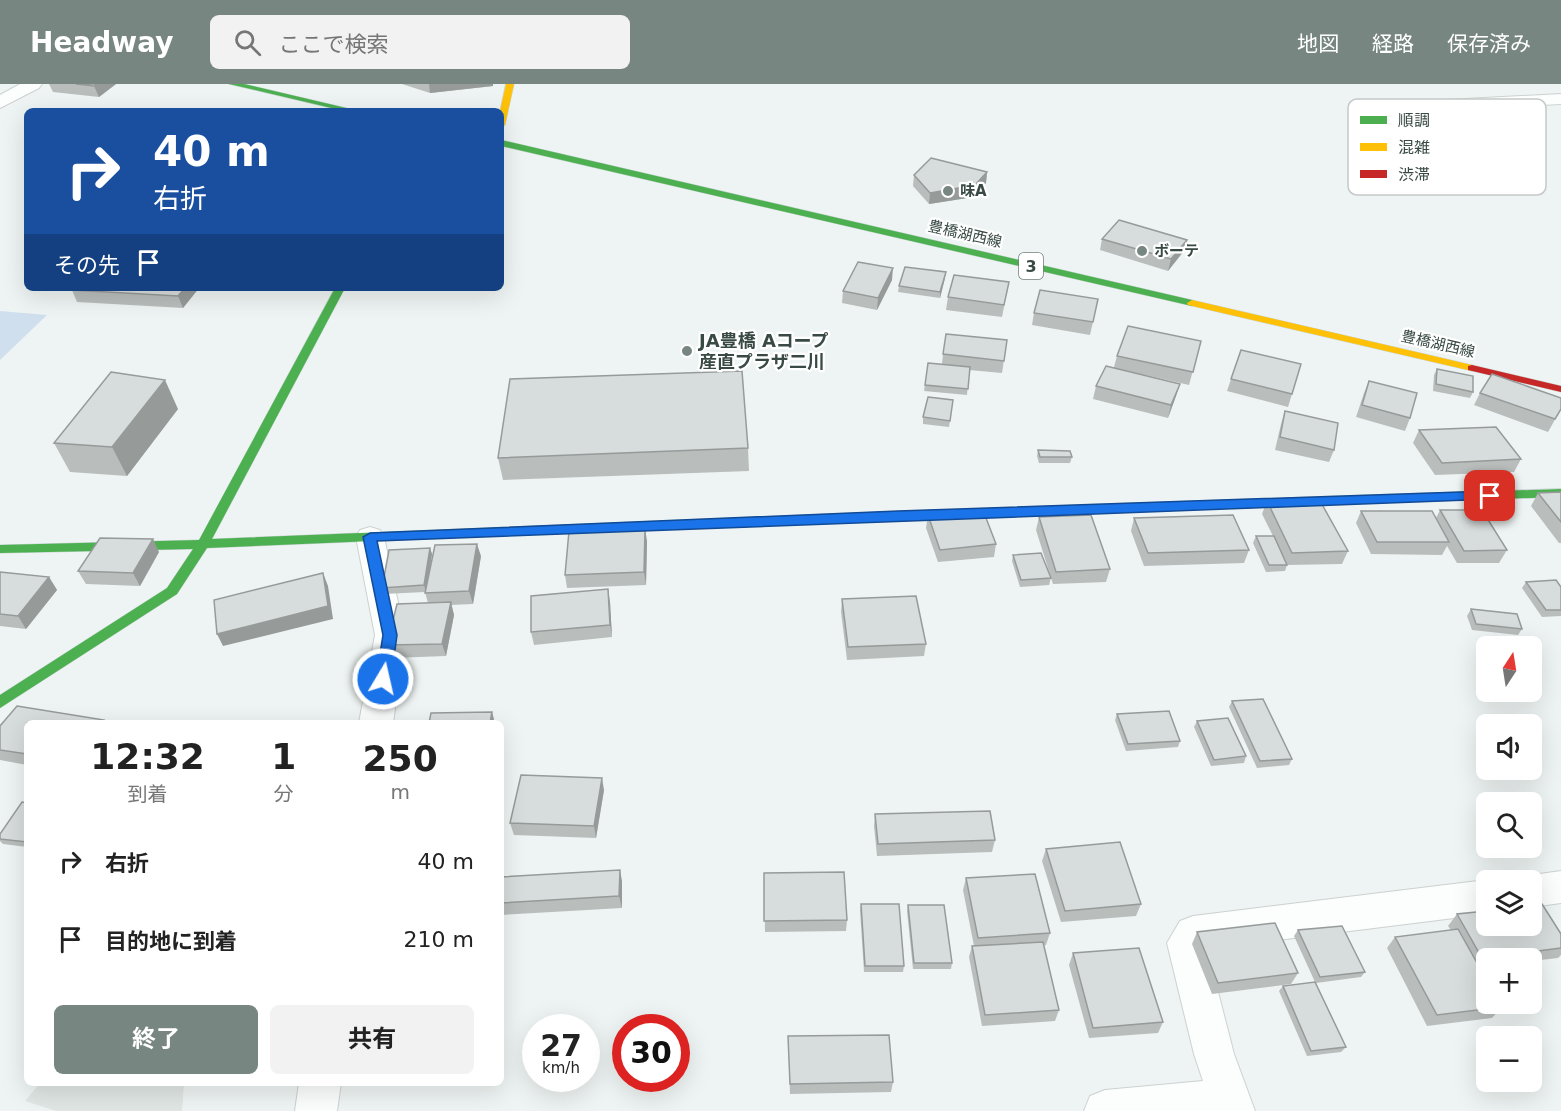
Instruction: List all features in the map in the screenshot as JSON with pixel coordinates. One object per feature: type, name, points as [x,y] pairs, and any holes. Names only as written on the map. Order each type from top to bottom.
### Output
[{"type":"street","points":[[2,100],[33,84]]},
{"type":"street","points":[[233,84],[341,108]]},
{"type":"street","points":[[504,111],[510,84]]},
{"type":"street","points":[[1546,100],[1561,99]]},
{"type":"street","name":"豊橋湖西線","points":[[504,144],[1561,389]]},
{"type":"street","points":[[0,702],[172,591],[203,544],[338,291]]},
{"type":"street","points":[[0,549],[203,544],[898,515],[1561,493]]},
{"type":"street","points":[[370,537],[390,635],[376,720]]},
{"type":"street","points":[[1542,890],[1561,887]]},
{"type":"street","points":[[1105,1111],[1232,1105],[1214,1054],[1186,943],[1193,933],[1476,898]]},
{"type":"street","points":[[316,1111],[320,1086]]},
{"type":"shaded area","points":[[0,311],[47,315],[0,360]]},
{"type":"shaded area","points":[[38,1086],[184,1086],[182,1111],[56,1111],[25,1101]]},
{"type":"building","points":[[931,158],[987,172],[975,185],[930,193],[914,175]]},
{"type":"building","points":[[1119,220],[1187,240],[1171,259],[1102,239]]},
{"type":"building","points":[[858,262],[893,268],[878,298],[843,291]]},
{"type":"building","points":[[905,267],[946,272],[940,292],[899,286]]},
{"type":"building","points":[[954,275],[1009,282],[1004,305],[948,297]]},
{"type":"building","points":[[1040,290],[1098,299],[1093,322],[1034,313]]},
{"type":"building","points":[[90,291],[182,291],[178,296]]},
{"type":"building","points":[[1128,326],[1201,341],[1193,372],[1117,356]]},
{"type":"building","points":[[946,334],[1007,340],[1004,361],[943,354]]},
{"type":"building","points":[[1241,350],[1301,364],[1292,394],[1231,379]]},
{"type":"building","points":[[928,363],[970,367],[968,389],[925,385]]},
{"type":"building","points":[[1106,366],[1180,384],[1171,405],[1096,386]]},
{"type":"building","points":[[1437,369],[1473,376],[1473,392],[1436,384]]},
{"type":"building","points":[[742,371],[748,448],[498,458],[510,379]]},
{"type":"building","points":[[111,372],[165,380],[112,447],[54,443]]},
{"type":"building","points":[[1492,374],[1561,398],[1561,409],[1555,419],[1480,393]]},
{"type":"building","points":[[1369,381],[1417,393],[1410,418],[1362,405]]},
{"type":"building","points":[[928,397],[953,400],[950,421],[923,417]]},
{"type":"building","points":[[1285,411],[1338,423],[1334,450],[1280,437]]},
{"type":"building","points":[[1496,427],[1521,459],[1442,463],[1419,430]]},
{"type":"building","points":[[1038,450],[1070,451],[1072,457],[1040,457]]},
{"type":"building","points":[[1561,492],[1561,522],[1538,493]]},
{"type":"building","points":[[1319,499],[1348,551],[1292,553],[1267,501]]},
{"type":"building","points":[[983,510],[996,544],[940,550],[928,515]]},
{"type":"building","points":[[1440,510],[1482,510],[1507,550],[1464,551]]},
{"type":"building","points":[[1361,511],[1432,511],[1449,542],[1377,542]]},
{"type":"building","points":[[1091,515],[1110,569],[1056,572],[1039,517]]},
{"type":"building","points":[[1233,515],[1249,550],[1148,553],[1134,518]]},
{"type":"building","points":[[645,528],[644,572],[565,575],[569,531]]},
{"type":"building","points":[[1256,536],[1274,536],[1287,565],[1269,565]]},
{"type":"building","points":[[100,538],[153,539],[133,573],[78,571]]},
{"type":"building","points":[[477,544],[469,591],[425,593],[435,545]]},
{"type":"building","points":[[430,548],[424,585],[382,588],[389,550]]},
{"type":"building","points":[[1041,553],[1051,578],[1021,580],[1013,555]]},
{"type":"building","points":[[0,572],[49,577],[18,616],[0,614]]},
{"type":"building","points":[[323,573],[328,606],[217,634],[214,600]]},
{"type":"building","points":[[1556,580],[1561,587],[1561,610],[1546,610],[1526,582]]},
{"type":"building","points":[[608,589],[610,625],[531,632],[531,596]]},
{"type":"building","points":[[916,596],[926,644],[848,647],[842,599]]},
{"type":"building","points":[[451,602],[442,644],[387,645],[397,604]]},
{"type":"building","points":[[1471,609],[1517,614],[1522,629],[1476,624]]},
{"type":"building","points":[[1263,699],[1292,759],[1260,761],[1232,701]]},
{"type":"building","points":[[17,706],[104,720],[24,720],[24,754],[0,750],[0,726]]},
{"type":"building","points":[[1169,711],[1180,741],[1128,744],[1117,714]]},
{"type":"building","points":[[492,712],[491,720],[430,720],[431,713]]},
{"type":"building","points":[[1228,718],[1246,756],[1214,760],[1197,721]]},
{"type":"building","points":[[521,775],[602,778],[594,826],[510,823]]},
{"type":"building","points":[[22,802],[24,802],[24,842],[0,839],[0,834]]},
{"type":"building","points":[[990,811],[995,840],[878,844],[875,814]]},
{"type":"building","points":[[1120,842],[1141,904],[1065,911],[1046,849]]},
{"type":"building","points":[[620,870],[619,896],[504,903],[504,877]]},
{"type":"building","points":[[844,872],[847,920],[764,921],[764,873]]},
{"type":"building","points":[[1035,874],[1050,933],[978,938],[966,878]]},
{"type":"building","points":[[861,904],[899,904],[904,966],[865,966]]},
{"type":"building","points":[[1542,904],[1561,934],[1561,948],[1542,950],[1542,948],[1476,948],[1457,914],[1476,912],[1476,936],[1542,936]]},
{"type":"building","points":[[908,905],[944,905],[952,963],[914,963]]},
{"type":"building","points":[[1275,923],[1298,973],[1218,983],[1197,932]]},
{"type":"building","points":[[1342,926],[1365,972],[1320,977],[1298,930]]},
{"type":"building","points":[[1458,929],[1476,961],[1476,1010],[1437,1015],[1395,937]]},
{"type":"building","points":[[1043,942],[1059,1010],[985,1015],[972,946]]},
{"type":"building","points":[[1139,948],[1163,1022],[1093,1028],[1073,953]]},
{"type":"building","points":[[1315,982],[1346,1047],[1311,1051],[1283,986]]},
{"type":"building","points":[[889,1035],[893,1082],[790,1084],[788,1036]]},
{"type":"traffic: fast","points":[[233,84],[341,108]]},
{"type":"traffic: fast","points":[[504,144],[1192,303]]},
{"type":"traffic: fast","points":[[0,702],[172,591],[203,544],[338,291]]},
{"type":"traffic: fast","points":[[1312,501],[1561,493]]},
{"type":"traffic: fast","points":[[0,549],[203,544],[829,518]]},
{"type":"traffic: slow","points":[[504,111],[510,84]]},
{"type":"traffic: slow","points":[[1192,303],[1472,368]]},
{"type":"traffic: slow","points":[[829,518],[1111,508]]},
{"type":"traffic: jam","points":[[1472,368],[1561,389]]},
{"type":"traffic: jam","points":[[1111,508],[1312,501]]},
{"type":"place","name":"味A","points":[[948,191]]},
{"type":"place","name":"ボーテ","points":[[1142,251]]},
{"type":"place","name":"JA豊橋 Aコープ 産直プラザ二川","points":[[687,351]]},
{"type":"route","points":[[383,679],[390,635],[370,537],[898,515],[1490,496]]}]
